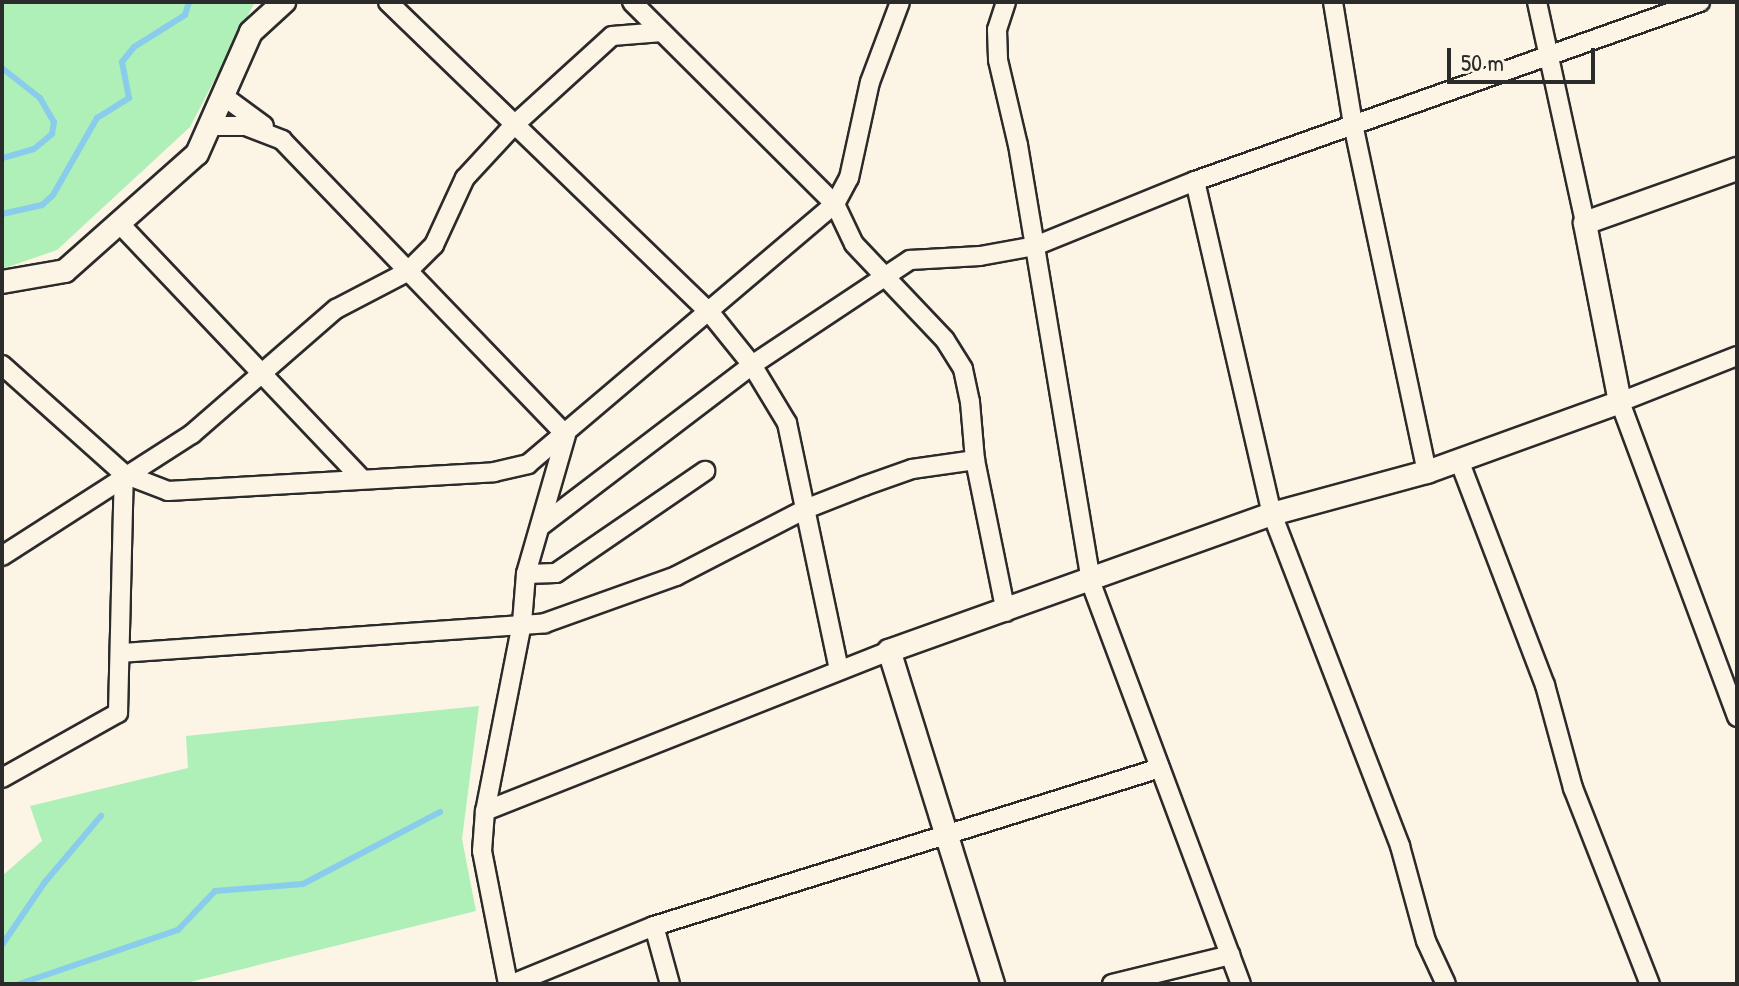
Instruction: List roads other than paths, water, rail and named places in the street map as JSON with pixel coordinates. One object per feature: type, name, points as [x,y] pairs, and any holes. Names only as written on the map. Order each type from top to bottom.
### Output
[{"type":"street","points":[[2,282],[65,271],[197,154],[213,126],[222,95],[251,32],[284,2]]},
{"type":"street","points":[[388,2],[512,127],[711,314],[752,365],[787,423],[808,508],[839,670]]},
{"type":"street","points":[[632,2],[835,204],[854,244],[945,340],[963,369],[975,460],[1006,612]]},
{"type":"street","points":[[1006,2],[997,30],[998,60],[1035,246],[1091,583],[1241,984]]},
{"type":"street","points":[[1333,2],[1353,124],[1427,472]]},
{"type":"street","points":[[1537,2],[1620,402],[1737,717]]},
{"type":"street","points":[[542,525],[752,365],[910,260],[980,256],[1035,246],[1195,181],[1700,2]]},
{"type":"street","points":[[2,365],[124,474],[168,491],[494,472],[528,464],[711,314],[835,204],[849,178],[870,82],[896,4]]},
{"type":"street","points":[[2,556],[124,474],[192,434],[336,309],[407,272],[434,245],[465,178],[512,127],[612,36],[662,32]]},
{"type":"street","points":[[222,95],[282,140],[566,435]]},
{"type":"street","points":[[213,126],[246,126],[282,140]]},
{"type":"street","points":[[1585,223],[1737,169]]},
{"type":"street","points":[[1195,181],[1272,514],[1400,846],[1426,941],[1446,984]]},
{"type":"street","points":[[118,222],[362,479]]},
{"type":"street","points":[[485,811],[889,651],[1091,583],[1272,514],[1427,472],[1737,356]]},
{"type":"street","points":[[566,435],[526,574],[522,623],[485,811],[482,851],[510,984],[654,926],[1160,768]]},
{"type":"street","points":[[121,653],[545,623],[618,600],[808,508],[912,469],[975,460]]},
{"type":"street","points":[[1459,460],[1545,685],[1573,788],[1650,984]]},
{"type":"street","points":[[526,574],[556,573],[705,471]]},
{"type":"street","points":[[2,778],[118,713],[124,474]]},
{"type":"street","points":[[889,651],[993,984]]},
{"type":"street","points":[[654,926],[670,984]]},
{"type":"street","points":[[1112,984],[1230,955]]},
{"type":"waterway","points":[[2,214],[42,205],[53,195],[97,118],[129,98],[122,62],[134,47],[185,15],[189,2]]},
{"type":"waterway","points":[[2,68],[40,98],[54,122],[52,134],[34,149],[2,158]]},
{"type":"waterway","points":[[19,984],[178,930],[215,891],[303,884],[440,812]]},
{"type":"waterway","points":[[2,945],[45,882],[101,816]]}]
